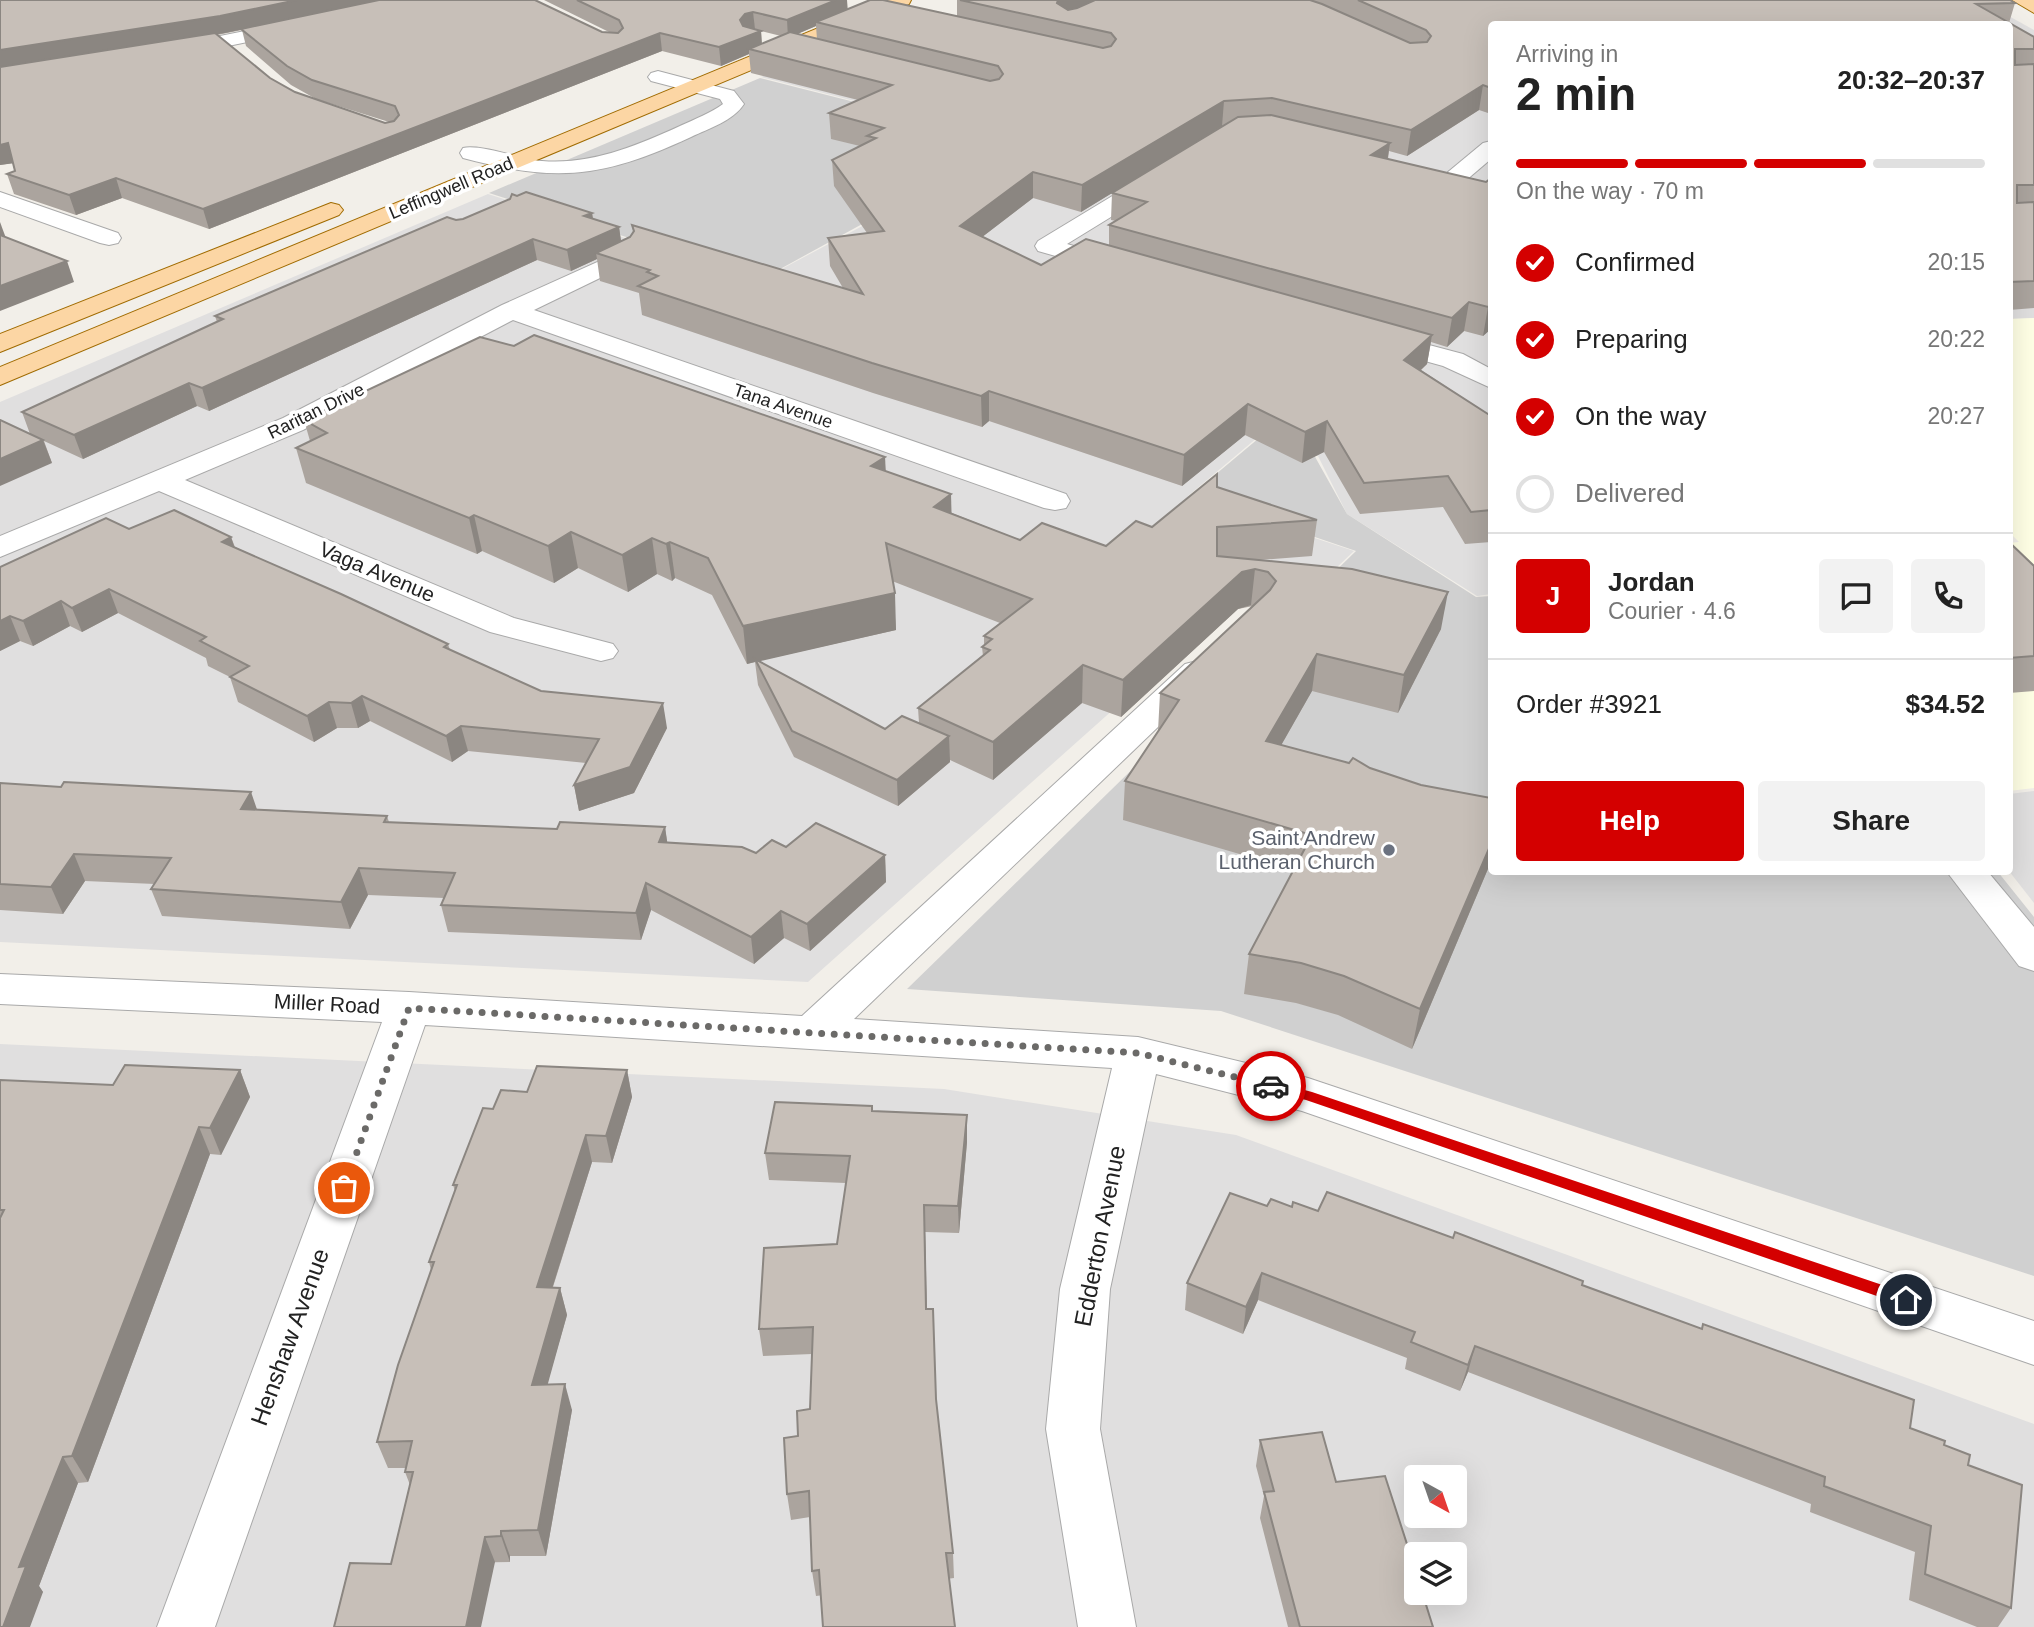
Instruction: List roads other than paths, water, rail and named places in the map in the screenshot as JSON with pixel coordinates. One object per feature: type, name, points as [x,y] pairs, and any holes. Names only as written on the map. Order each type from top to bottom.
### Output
[{"type":"main road","points":[[718,53],[849,0]]},
{"type":"main road","name":"Leffingwell Road","points":[[0,377],[902,0]]},
{"type":"main road","points":[[2021,0],[2034,7]]},
{"type":"main road","points":[[633,88],[694,63]]},
{"type":"main road","name":"Leffingwell Road","points":[[445,164],[508,138]]},
{"type":"main road","name":"Leffingwell Road","points":[[0,344],[356,200]]},
{"type":"street","points":[[872,12],[908,20]]},
{"type":"street","points":[[151,55],[317,23]]},
{"type":"street","points":[[754,38],[824,56]]},
{"type":"street","points":[[225,42],[244,59]]},
{"type":"street","points":[[471,153],[507,165],[547,170],[585,167],[648,150],[730,110],[734,104],[727,95],[658,77]]},
{"type":"street","points":[[1429,170],[1467,179],[1488,152]]},
{"type":"street","points":[[1139,272],[1047,246],[1172,169]]},
{"type":"street","points":[[0,199],[109,239]]},
{"type":"street","name":"Raritan Drive","points":[[0,547],[293,424],[511,310],[624,257]]},
{"type":"street","name":"Tana Avenue","points":[[511,310],[1055,501]]},
{"type":"street","points":[[1362,335],[1453,360],[1488,378]]},
{"type":"street","name":"Vaga Avenue","points":[[158,480],[502,625],[601,651]]},
{"type":"street","points":[[812,1033],[1223,646]]},
{"type":"street","points":[[1969,875],[2034,956]]},
{"type":"street","name":"Miller Road","points":[[0,989],[409,1008],[1138,1053],[1308,1095],[2034,1343]]},
{"type":"street","name":"Henshaw Avenue","points":[[186,1627],[409,1008]]},
{"type":"street","name":"Edderton Avenue","points":[[1107,1627],[1073,1429],[1085,1289],[1138,1053]]},
{"type":"place","name":"Saint Andrew Lutheran Church","points":[[1389,850]]}]
